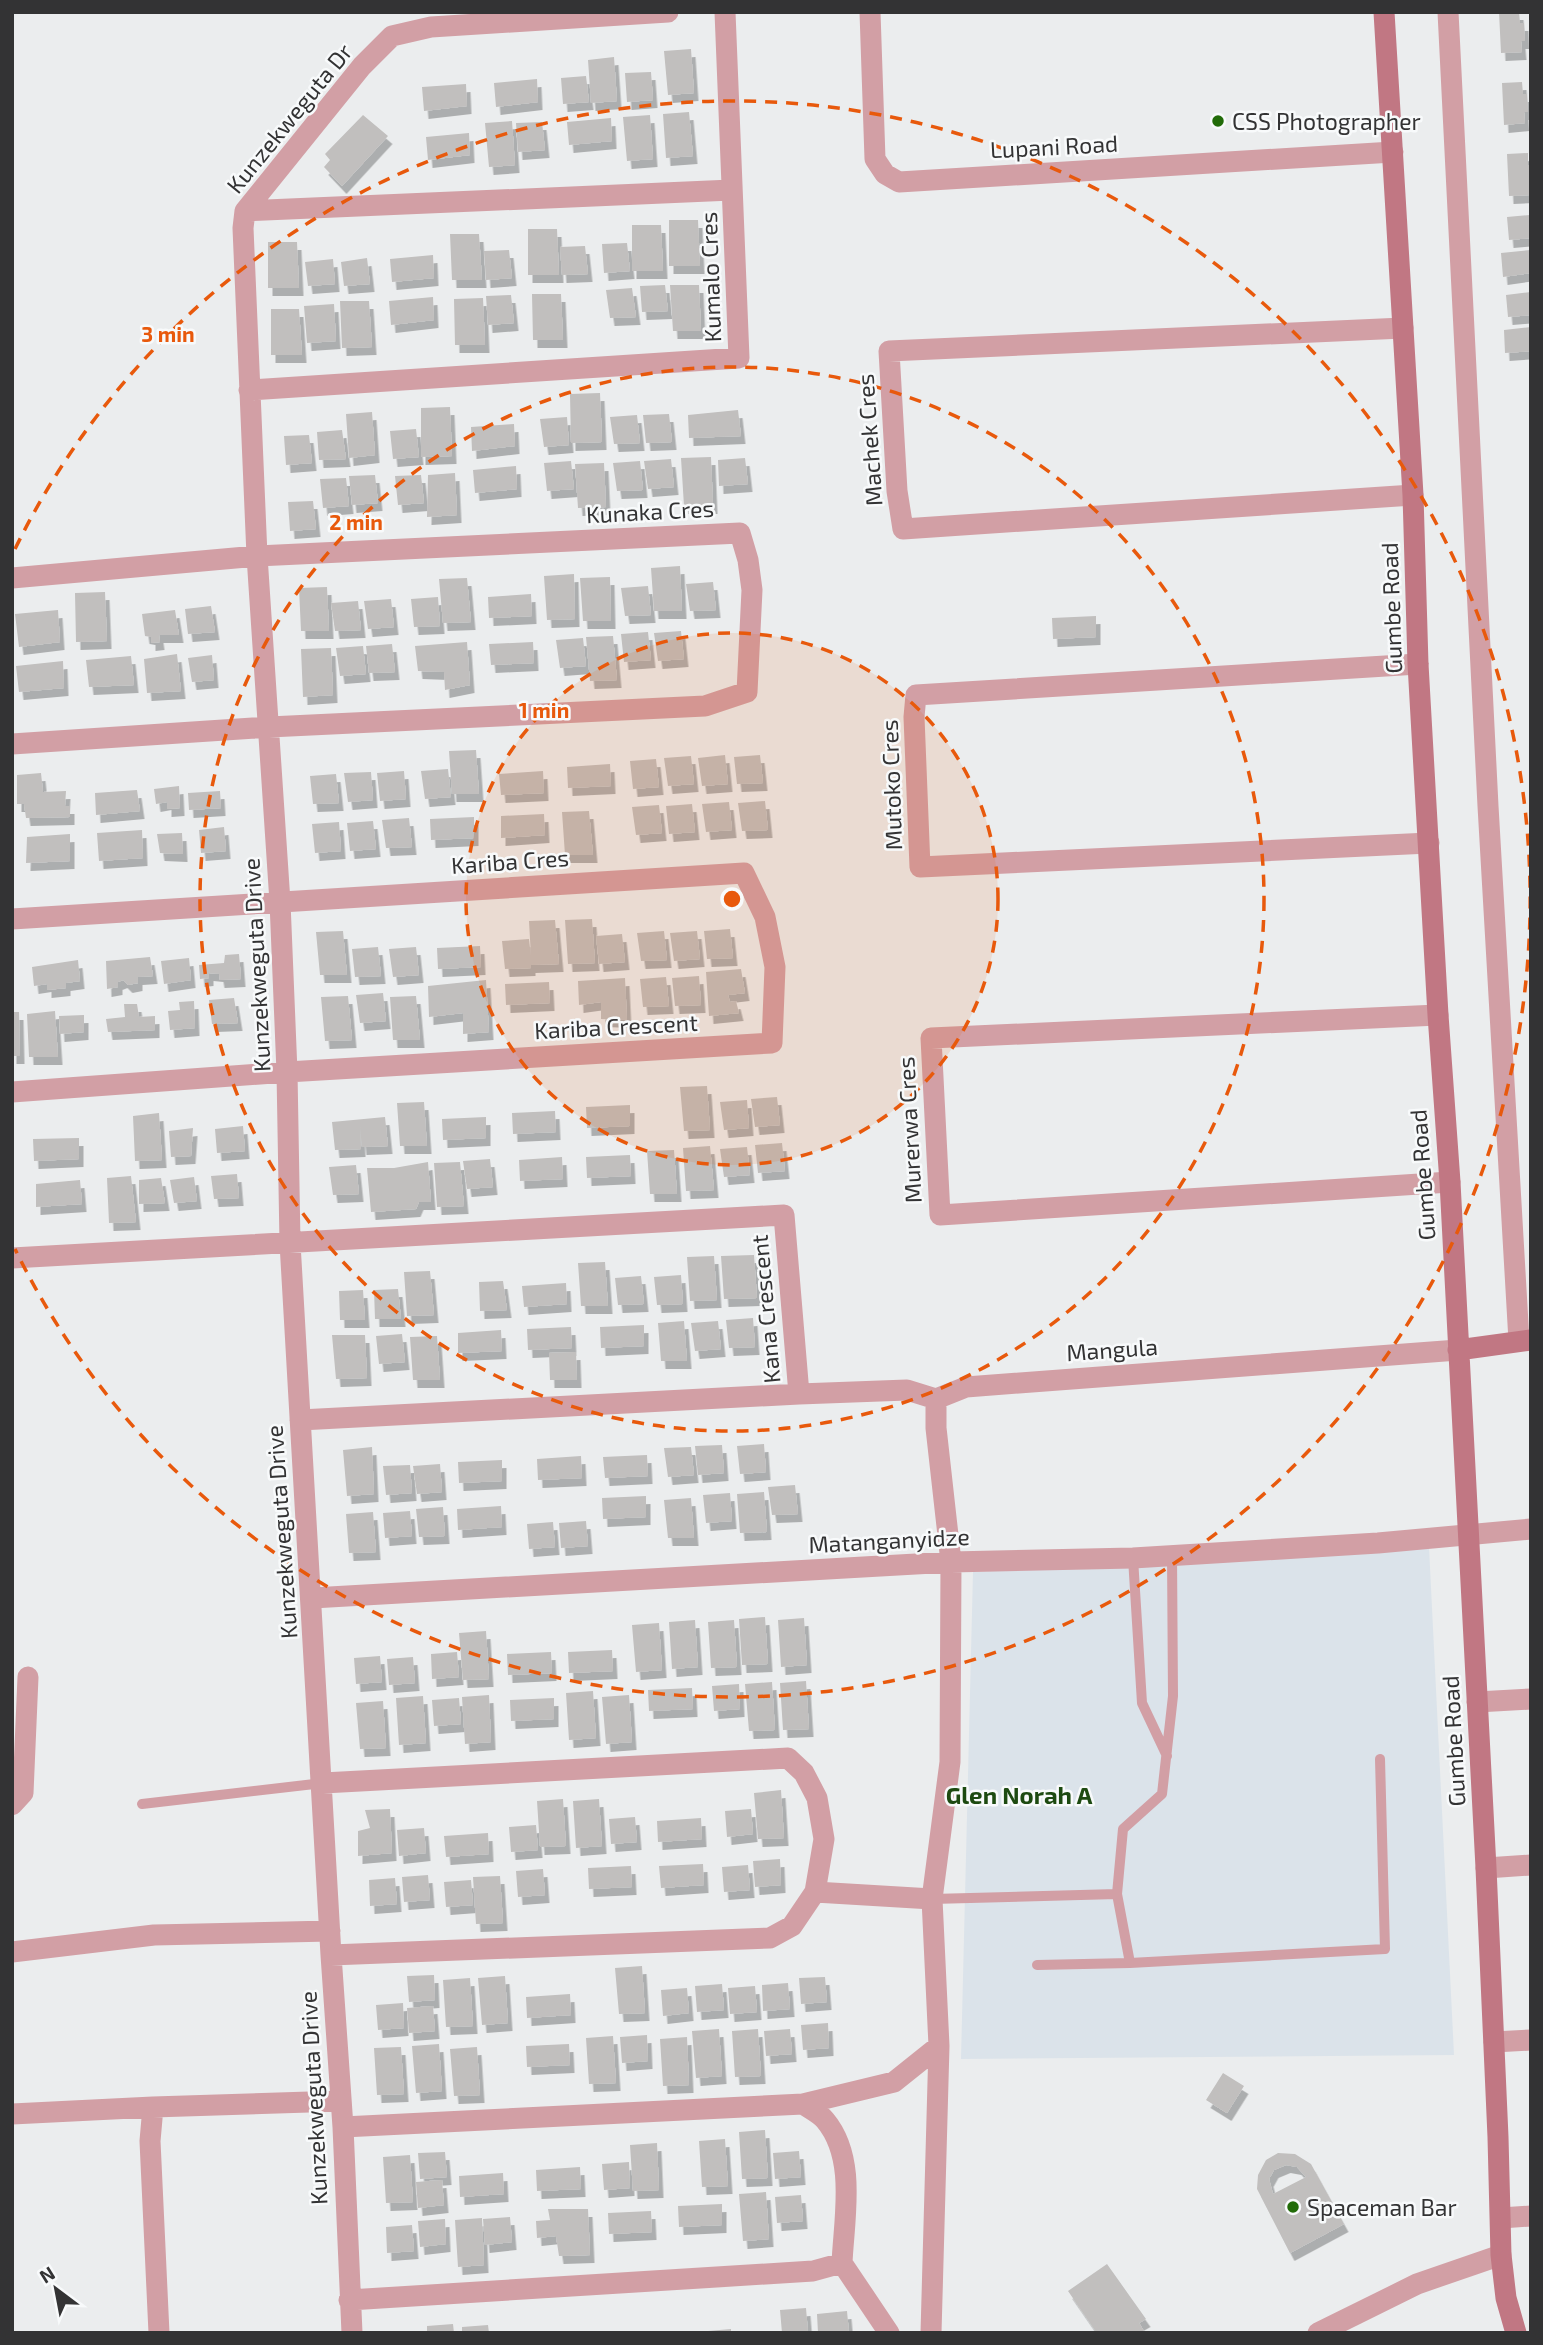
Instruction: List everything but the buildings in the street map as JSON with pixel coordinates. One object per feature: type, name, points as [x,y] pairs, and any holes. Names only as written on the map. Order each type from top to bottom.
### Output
[{"type":"street","name":"Kunzekweguta Dr","points":[[269,727],[249,390],[243,228],[245,211],[362,66],[393,36],[431,26],[668,12]]},
{"type":"street","points":[[725,12],[732,190]]},
{"type":"street","name":"Lupani Road","points":[[870,12],[875,159],[885,174],[899,182],[1393,152]]},
{"type":"street","name":"Gumbe Road","points":[[1384,12],[1413,495],[1418,664],[1437,1015],[1450,1182],[1486,1868],[1501,2255],[1506,2298],[1516,2333]]},
{"type":"street","points":[[1448,12],[1489,820],[1525,1340],[1458,1350]]},
{"type":"street","name":"Kumalo Cres","points":[[245,211],[732,190],[739,358],[249,390]]},
{"type":"street","name":"Machek Cres","points":[[1403,328],[889,351],[897,491],[903,529],[1413,495]]},
{"type":"street","name":"Kunaka Cres","points":[[257,556],[740,533],[748,560],[752,590],[747,692],[705,706],[269,727]]},
{"type":"street","points":[[12,578],[257,556]]},
{"type":"street","name":"Mutoko Cres","points":[[1418,664],[916,695],[914,717],[920,867],[1429,843]]},
{"type":"street","points":[[12,744],[269,727]]},
{"type":"street","name":"Kunzekweguta Drive","points":[[269,727],[287,1072],[290,1243],[343,2127],[352,2333]]},
{"type":"street","name":"Kariba Cres","points":[[12,919],[744,873]]},
{"type":"street","name":"Kariba Crescent","points":[[287,1072],[772,1043],[775,967],[765,917],[744,873]]},
{"type":"street","name":"Murerwa Cres","points":[[1437,1015],[931,1038],[940,1215],[1450,1182]]},
{"type":"street","points":[[12,1092],[287,1072]]},
{"type":"street","name":"Kana Crescent","points":[[290,1243],[784,1215],[799,1394],[300,1420]]},
{"type":"street","points":[[12,1258],[290,1243]]},
{"type":"street","name":"Mangula","points":[[936,1399],[966,1387],[1458,1350]]},
{"type":"street","points":[[799,1394],[907,1390],[936,1399],[936,1428],[951,1562],[950,1762],[932,1899],[939,2046],[931,2333]]},
{"type":"street","name":"Matanganyidze","points":[[312,1598],[951,1562],[1133,1558],[1378,1543],[1531,1529]]},
{"type":"street","points":[[12,1805],[23,1793],[28,1677]]},
{"type":"street","points":[[1477,1702],[1531,1699]]},
{"type":"street","points":[[323,1783],[788,1758],[804,1773],[817,1798],[824,1839],[815,1892],[792,1926],[769,1938],[331,1955]]},
{"type":"street","points":[[1486,1868],[1531,1865]]},
{"type":"street","points":[[815,1892],[932,1899]]},
{"type":"street","points":[[12,1952],[154,1935],[330,1931]]},
{"type":"street","points":[[1494,2042],[1531,2040]]},
{"type":"street","points":[[343,2127],[803,2104],[894,2082],[939,2046]]},
{"type":"street","points":[[12,2114],[341,2101]]},
{"type":"street","points":[[803,2104],[824,2119],[839,2142],[847,2193],[842,2263],[889,2333]]},
{"type":"street","points":[[153,2107],[150,2141],[159,2333]]},
{"type":"street","points":[[1501,2218],[1531,2216]]},
{"type":"street","points":[[1318,2333],[1417,2284],[1501,2255]]},
{"type":"street","points":[[349,2300],[813,2271],[842,2263]]},
{"type":"lane","points":[[1130,1963],[1117,1894],[1123,1829],[1162,1794],[1173,1696],[1172,1555]]},
{"type":"lane","points":[[1133,1558],[1142,1703],[1167,1756]]},
{"type":"lane","points":[[1037,1965],[1130,1963],[1385,1949],[1380,1759]]},
{"type":"lane","points":[[142,1804],[323,1783]]},
{"type":"lane","points":[[932,1899],[1117,1894]]},
{"type":"shaded area","points":[[1429,1547],[1454,2055],[961,2059],[973,1572]]},
{"type":"place","name":"CSS Photographer","points":[[1218,121]]},
{"type":"place","name":"Spaceman Bar","points":[[1293,2207]]},
{"type":"district","name":"Glen Norah A","points":[[1019,1794]]}]
